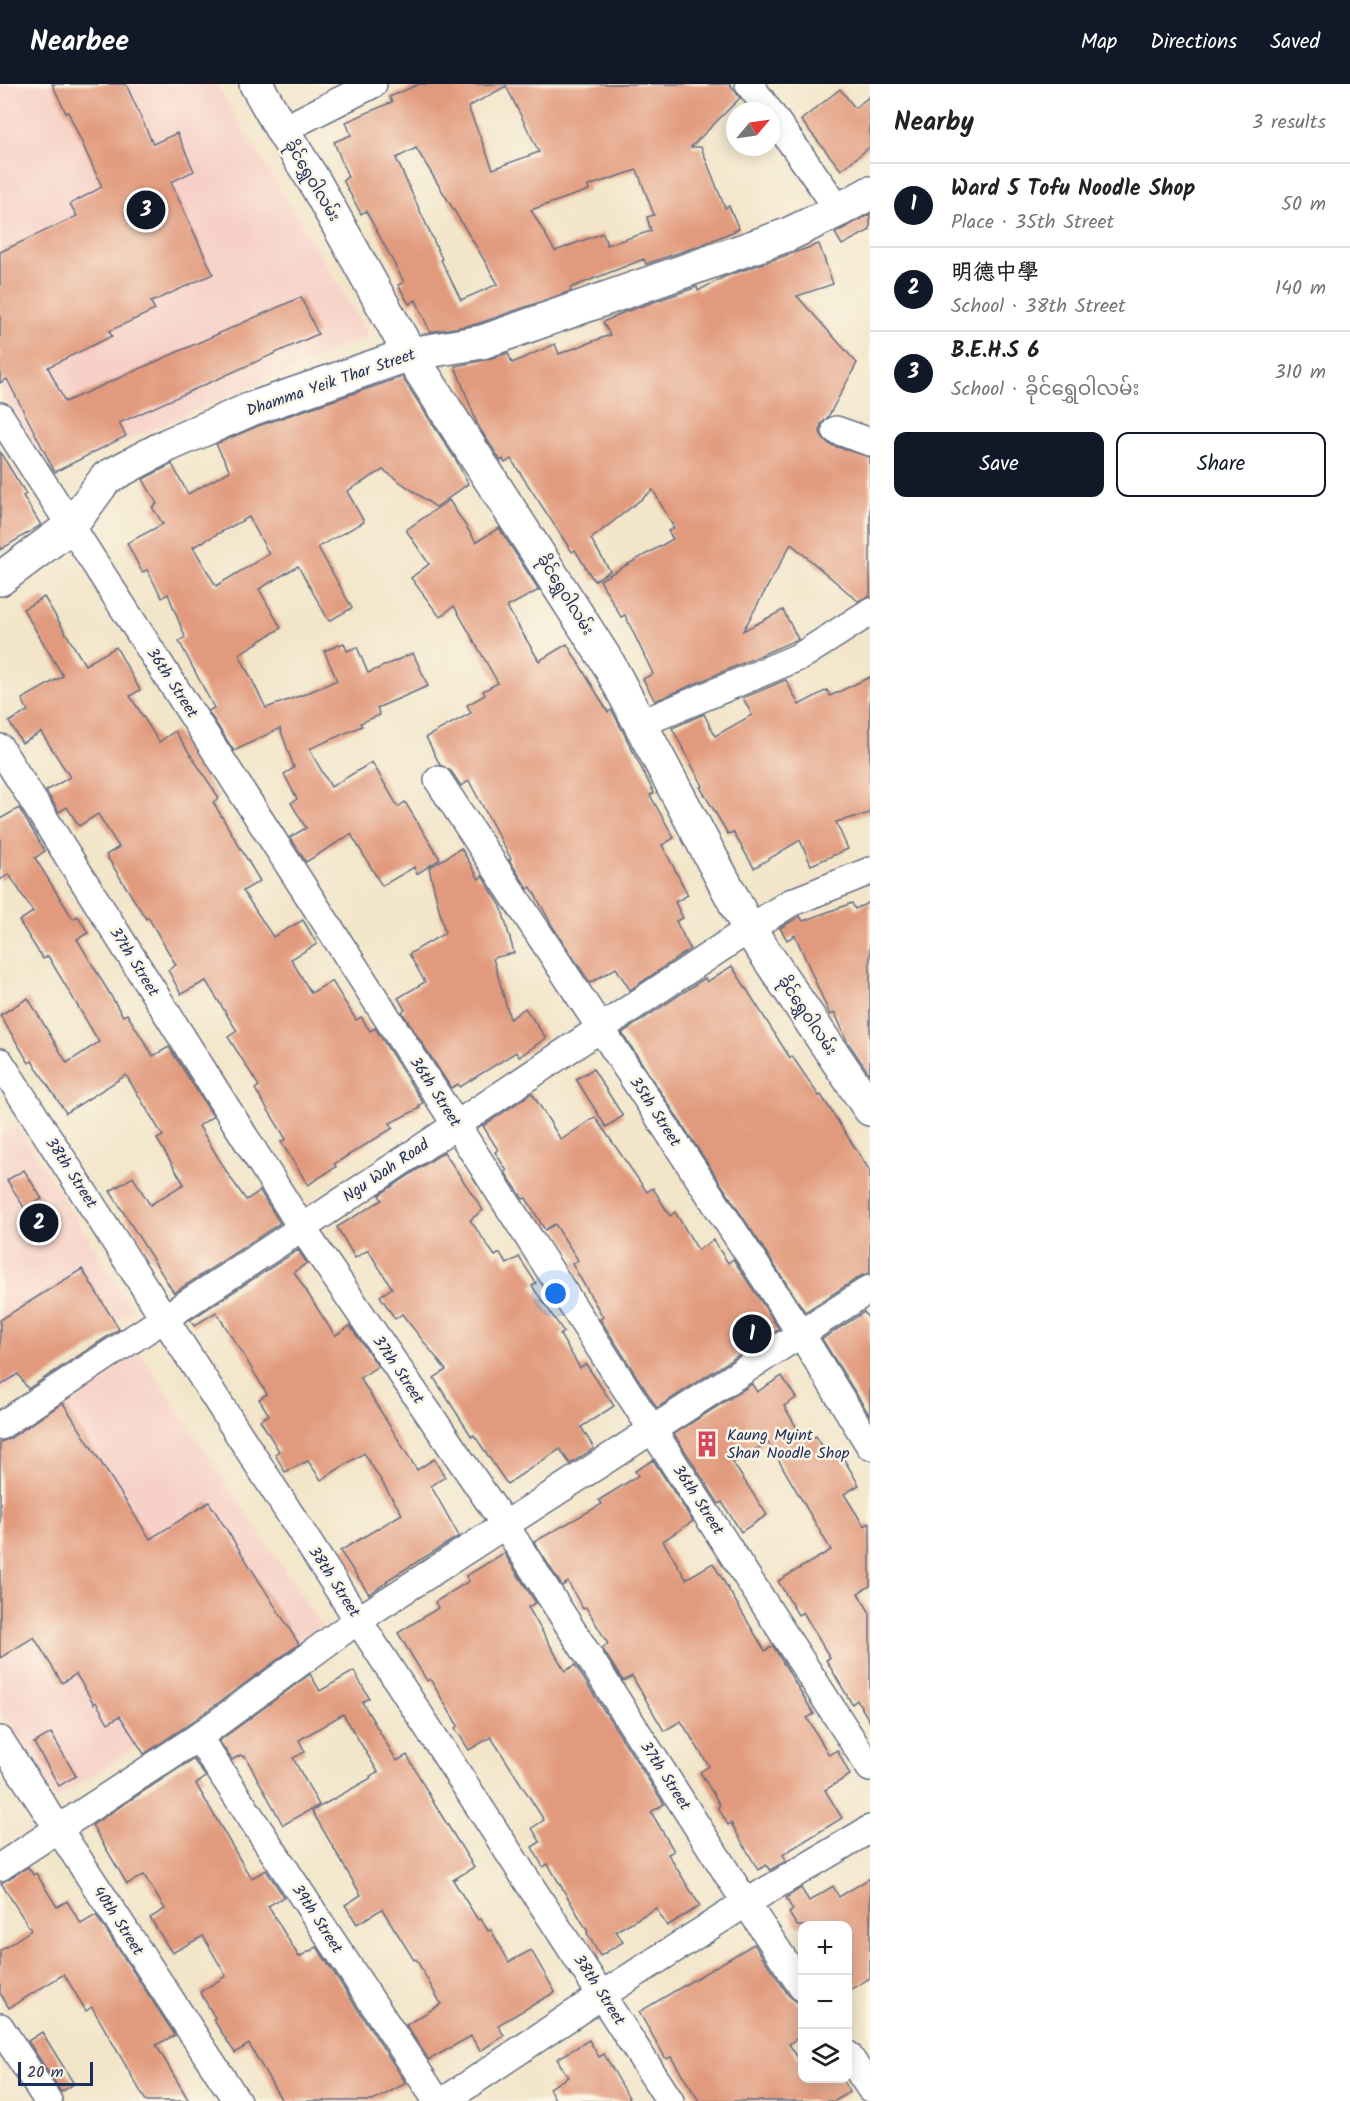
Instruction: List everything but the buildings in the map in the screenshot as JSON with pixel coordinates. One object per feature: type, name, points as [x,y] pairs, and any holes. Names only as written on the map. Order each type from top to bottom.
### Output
[{"type":"street","name":"ခိုင်ရွှေဝါလမ်း","points":[[256,84],[314,181],[410,354],[608,663],[749,929],[870,1109]]},
{"type":"street","points":[[282,130],[373,84]]},
{"type":"street","points":[[749,84],[762,102]]},
{"type":"street","points":[[780,127],[839,210]]},
{"type":"street","name":"Dhamma Yeik Thar Street","points":[[0,579],[71,526],[106,478],[168,446],[251,409],[410,354],[482,342],[787,235],[870,193]]},
{"type":"street","name":"36th Street","points":[[0,416],[870,1768]]},
{"type":"street","points":[[836,430],[870,442]]},
{"type":"street","points":[[640,724],[801,656],[870,612]]},
{"type":"street","name":"37th Street","points":[[0,748],[302,1228],[505,1526],[798,1981]]},
{"type":"street","name":"35th Street","points":[[438,780],[801,1334],[870,1446]]},
{"type":"street","name":"Ngu Wah Road","points":[[0,1425],[302,1228],[749,929],[790,903],[870,871]]},
{"type":"street","name":"38th Street","points":[[0,1062],[9,1094],[164,1318],[670,2101]]},
{"type":"street","points":[[0,1866],[198,1737],[358,1620],[870,1289]]},
{"type":"street","name":"39th Street","points":[[198,1737],[437,2101]]},
{"type":"street","name":"40th Street","points":[[0,1740],[237,2101]]},
{"type":"street","points":[[444,2101],[602,1995],[746,1903],[870,1828]]},
{"type":"street","points":[[0,2027],[48,2101]]},
{"type":"street","points":[[852,2061],[870,2088]]},
{"type":"shaded area","points":[[0,84],[216,84],[369,336],[52,472],[0,392]]},
{"type":"shaded area","points":[[17,1125],[133,1310],[0,1393],[0,1136]]},
{"type":"shaded area","points":[[139,1351],[321,1626],[56,1799],[0,1711],[0,1441]]},
{"type":"place","name":"B.E.H.S 6","points":[[146,210]]},
{"type":"place","name":"明德中學","points":[[39,1223]]},
{"type":"place","name":"Ward 5 Tofu Noodle Shop","points":[[752,1334]]},
{"type":"place","name":"Kaung Myint Shan Noodle Shop","points":[[707,1444]]}]
